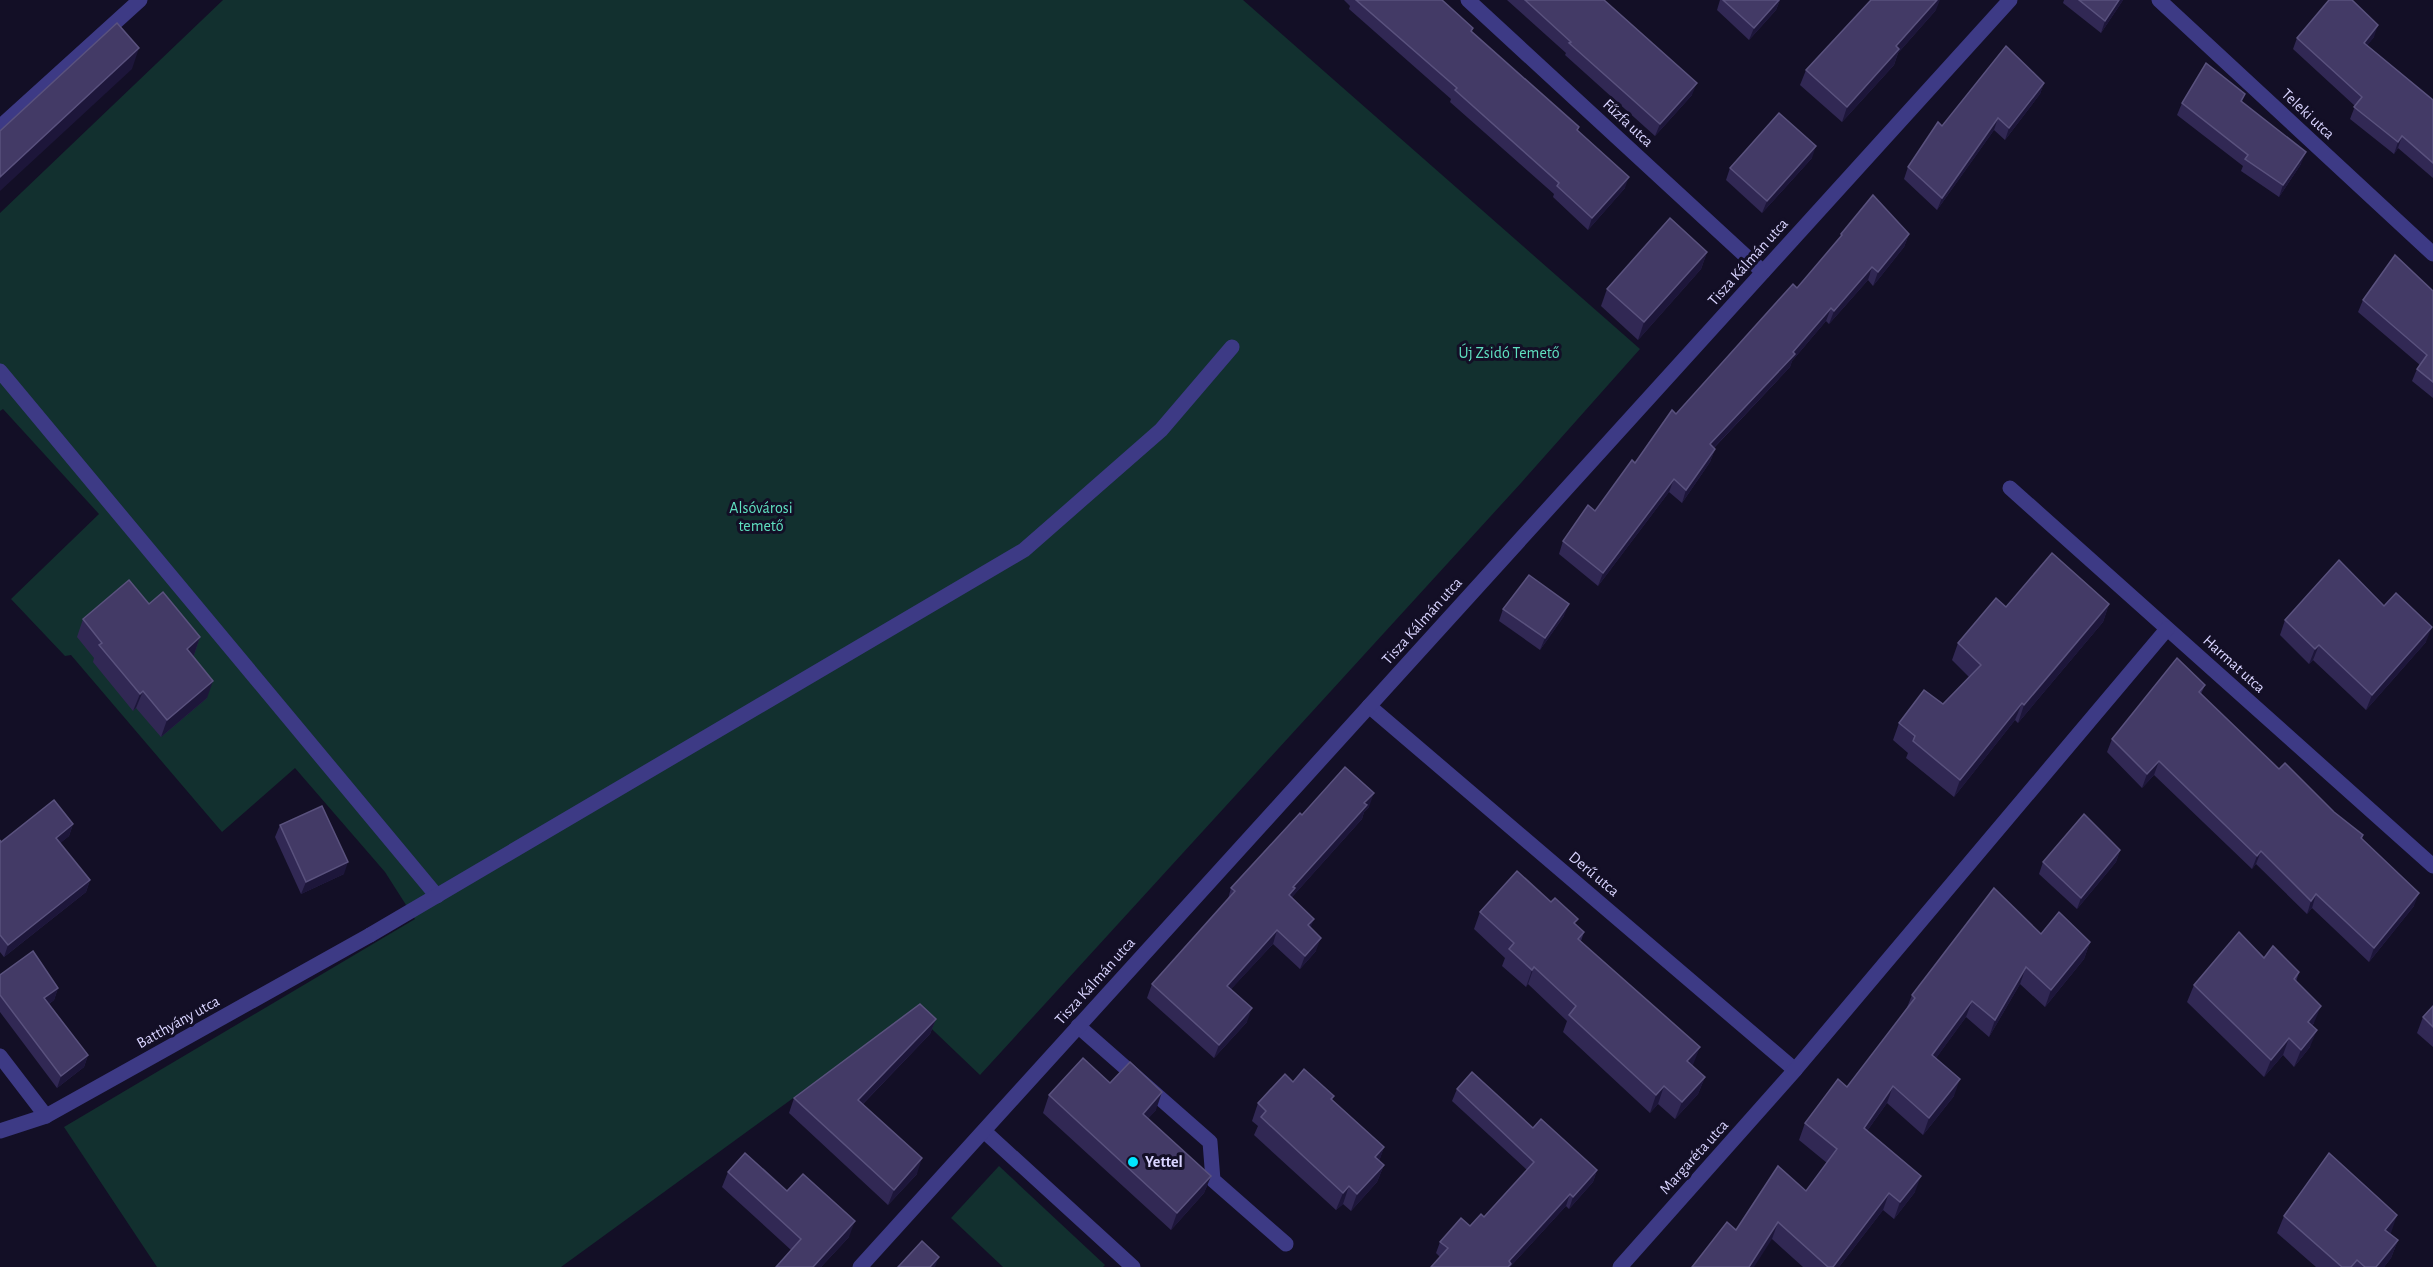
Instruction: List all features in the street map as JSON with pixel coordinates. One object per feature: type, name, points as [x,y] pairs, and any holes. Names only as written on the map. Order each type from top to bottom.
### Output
[{"type":"street","points":[[0,127],[140,0]]},
{"type":"street","name":"Fűzfa utca","points":[[1467,0],[1763,272]]},
{"type":"street","name":"Tisza Kálmán utca","points":[[860,1267],[2010,0]]},
{"type":"street","name":"Teleki utca","points":[[2159,0],[2433,254]]},
{"type":"street","name":"Batthyány utca","points":[[0,1131],[46,1116],[370,935],[1023,550],[1161,430],[1232,347]]},
{"type":"street","points":[[0,371],[437,896]]},
{"type":"street","name":"Harmat utca","points":[[2010,488],[2433,866]]},
{"type":"street","name":"Margaréta utca","points":[[1620,1267],[1795,1070],[2168,629]]},
{"type":"street","name":"Derű utca","points":[[1369,706],[1795,1070]]},
{"type":"street","points":[[1078,1026],[1210,1143],[1213,1180],[1286,1244]]},
{"type":"street","points":[[0,1056],[46,1116]]},
{"type":"street","points":[[984,1131],[1133,1267]]},
{"type":"green space","name":"Alsóvárosi temető","points":[[223,0],[1243,0],[1640,349],[1521,483],[980,1075],[913,1011],[561,1267],[157,1267],[64,1127],[415,919],[385,872],[295,768],[222,832],[71,655],[65,656],[11,599],[99,514],[3,409],[0,411],[0,213]]},
{"type":"green space","points":[[999,1166],[1105,1265],[1103,1267],[1003,1267],[951,1218]]},
{"type":"building","points":[[1356,0],[1442,0],[1473,28],[1471,31],[1579,127],[1577,130],[1629,177],[1592,218],[1557,186],[1559,183],[1455,90],[1457,88]]},
{"type":"building","points":[[1525,0],[1604,0],[1697,83],[1660,124],[1569,43],[1571,42]]},
{"type":"building","points":[[1723,0],[1779,0],[1754,28]]},
{"type":"building","points":[[1871,0],[1937,0],[1896,46],[1899,49],[1847,107],[1806,70]]},
{"type":"building","points":[[2079,0],[2119,0],[2105,21]]},
{"type":"building","points":[[2329,0],[2352,0],[2378,25],[2364,43],[2433,100],[2433,163],[2402,136],[2398,142],[2354,107],[2362,97],[2297,38]]},
{"type":"building","points":[[117,23],[139,48],[0,177],[0,131]]},
{"type":"building","points":[[2006,46],[2044,83],[2009,128],[1998,118],[1942,198],[1908,167],[1938,122],[1942,126]]},
{"type":"building","points":[[2206,63],[2245,94],[2241,101],[2306,152],[2283,185],[2245,159],[2248,155],[2182,103]]},
{"type":"building","points":[[1779,113],[1816,146],[1767,201],[1730,168]]},
{"type":"building","points":[[1873,195],[1909,234],[1878,272],[1872,267],[1834,311],[1831,308],[1793,352],[1795,354],[1710,444],[1715,449],[1686,490],[1674,479],[1603,573],[1563,541],[1588,505],[1595,511],[1632,460],[1635,463],[1672,410],[1676,414],[1793,284],[1797,288]]},
{"type":"building","points":[[1670,218],[1707,252],[1644,322],[1607,289]]},
{"type":"building","points":[[2395,255],[2433,291],[2433,382],[2417,369],[2427,355],[2363,300]]},
{"type":"building","points":[[2052,553],[2109,604],[2024,705],[2022,703],[1960,780],[1913,741],[1915,736],[1899,723],[1924,690],[1943,704],[1981,665],[1958,643],[1996,598],[2006,607]]},
{"type":"building","points":[[2339,560],[2384,606],[2396,593],[2432,627],[2372,695],[2319,645],[2315,649],[2285,620]]},
{"type":"building","points":[[1529,575],[1569,604],[1545,638],[1503,609]]},
{"type":"building","points":[[129,580],[149,604],[163,592],[200,637],[187,649],[213,681],[167,720],[143,691],[140,694],[99,645],[102,643],[83,619]]},
{"type":"building","points":[[2177,658],[2205,685],[2199,692],[2279,769],[2285,763],[2334,812],[2363,835],[2361,838],[2419,893],[2374,948],[2316,894],[2311,901],[2261,851],[2257,856],[2159,761],[2147,774],[2112,739]]},
{"type":"building","points":[[1345,767],[1374,793],[1364,803],[1367,805],[1293,887],[1295,888],[1289,895],[1314,919],[1308,925],[1321,938],[1305,956],[1277,930],[1227,986],[1252,1008],[1219,1045],[1152,984],[1235,891],[1231,888]]},
{"type":"building","points":[[54,800],[73,824],[56,838],[90,880],[8,945],[0,935],[0,840],[1,842]]},
{"type":"building","points":[[322,806],[348,862],[306,882],[280,825]]},
{"type":"building","points":[[2084,814],[2120,850],[2081,898],[2043,862]]},
{"type":"building","points":[[1517,871],[1551,902],[1555,898],[1578,919],[1574,923],[1584,932],[1578,939],[1700,1047],[1687,1061],[1705,1077],[1682,1102],[1664,1086],[1656,1095],[1569,1015],[1576,1006],[1534,967],[1532,970],[1509,949],[1514,943],[1480,912]]},
{"type":"building","points":[[1994,888],[2041,934],[2059,912],[2090,942],[2051,990],[2026,967],[1995,1020],[1972,1001],[1932,1055],[1960,1079],[1929,1118],[1893,1086],[1864,1128],[1921,1176],[1900,1202],[1889,1193],[1833,1267],[1828,1267],[1778,1222],[1749,1267],[1692,1267],[1727,1222],[1736,1230],[1778,1166],[1806,1191],[1837,1149],[1805,1123],[1838,1079],[1847,1087],[1915,998],[1912,995]]},
{"type":"building","points":[[2239,932],[2264,958],[2273,946],[2299,972],[2294,979],[2321,1006],[2308,1022],[2317,1030],[2301,1050],[2289,1038],[2271,1060],[2194,985]]},
{"type":"building","points":[[33,951],[58,988],[44,998],[88,1055],[61,1076],[0,995],[0,975]]},
{"type":"building","points":[[920,1004],[936,1019],[858,1100],[922,1158],[894,1190],[794,1098]]},
{"type":"building","points":[[2433,1006],[2433,1027],[2423,1017]]},
{"type":"building","name":"Yettel","points":[[1083,1058],[1110,1083],[1130,1062],[1162,1092],[1143,1114],[1211,1176],[1177,1213],[1049,1095]]},
{"type":"building","points":[[1304,1069],[1334,1096],[1331,1099],[1384,1147],[1375,1157],[1384,1165],[1357,1194],[1349,1186],[1343,1193],[1261,1117],[1266,1111],[1258,1103],[1285,1074],[1293,1082]]},
{"type":"building","points":[[1472,1072],[1533,1128],[1541,1119],[1597,1170],[1573,1197],[1570,1194],[1509,1261],[1511,1264],[1508,1267],[1431,1267],[1448,1248],[1440,1242],[1461,1218],[1470,1226],[1481,1214],[1484,1217],[1534,1162],[1457,1089]]},
{"type":"building","points":[[745,1153],[787,1191],[803,1174],[855,1221],[813,1267],[776,1267],[801,1239],[728,1172]]},
{"type":"building","points":[[2329,1153],[2397,1215],[2385,1230],[2398,1240],[2376,1267],[2365,1267],[2357,1260],[2351,1267],[2342,1267],[2284,1216]]},
{"type":"building","points":[[922,1241],[939,1257],[930,1267],[898,1267]]},
{"type":"place","name":"Yettel","points":[[1133,1162]]},
{"type":"park label","name":"Új Zsidó Temető","points":[[1509,353]]}]
